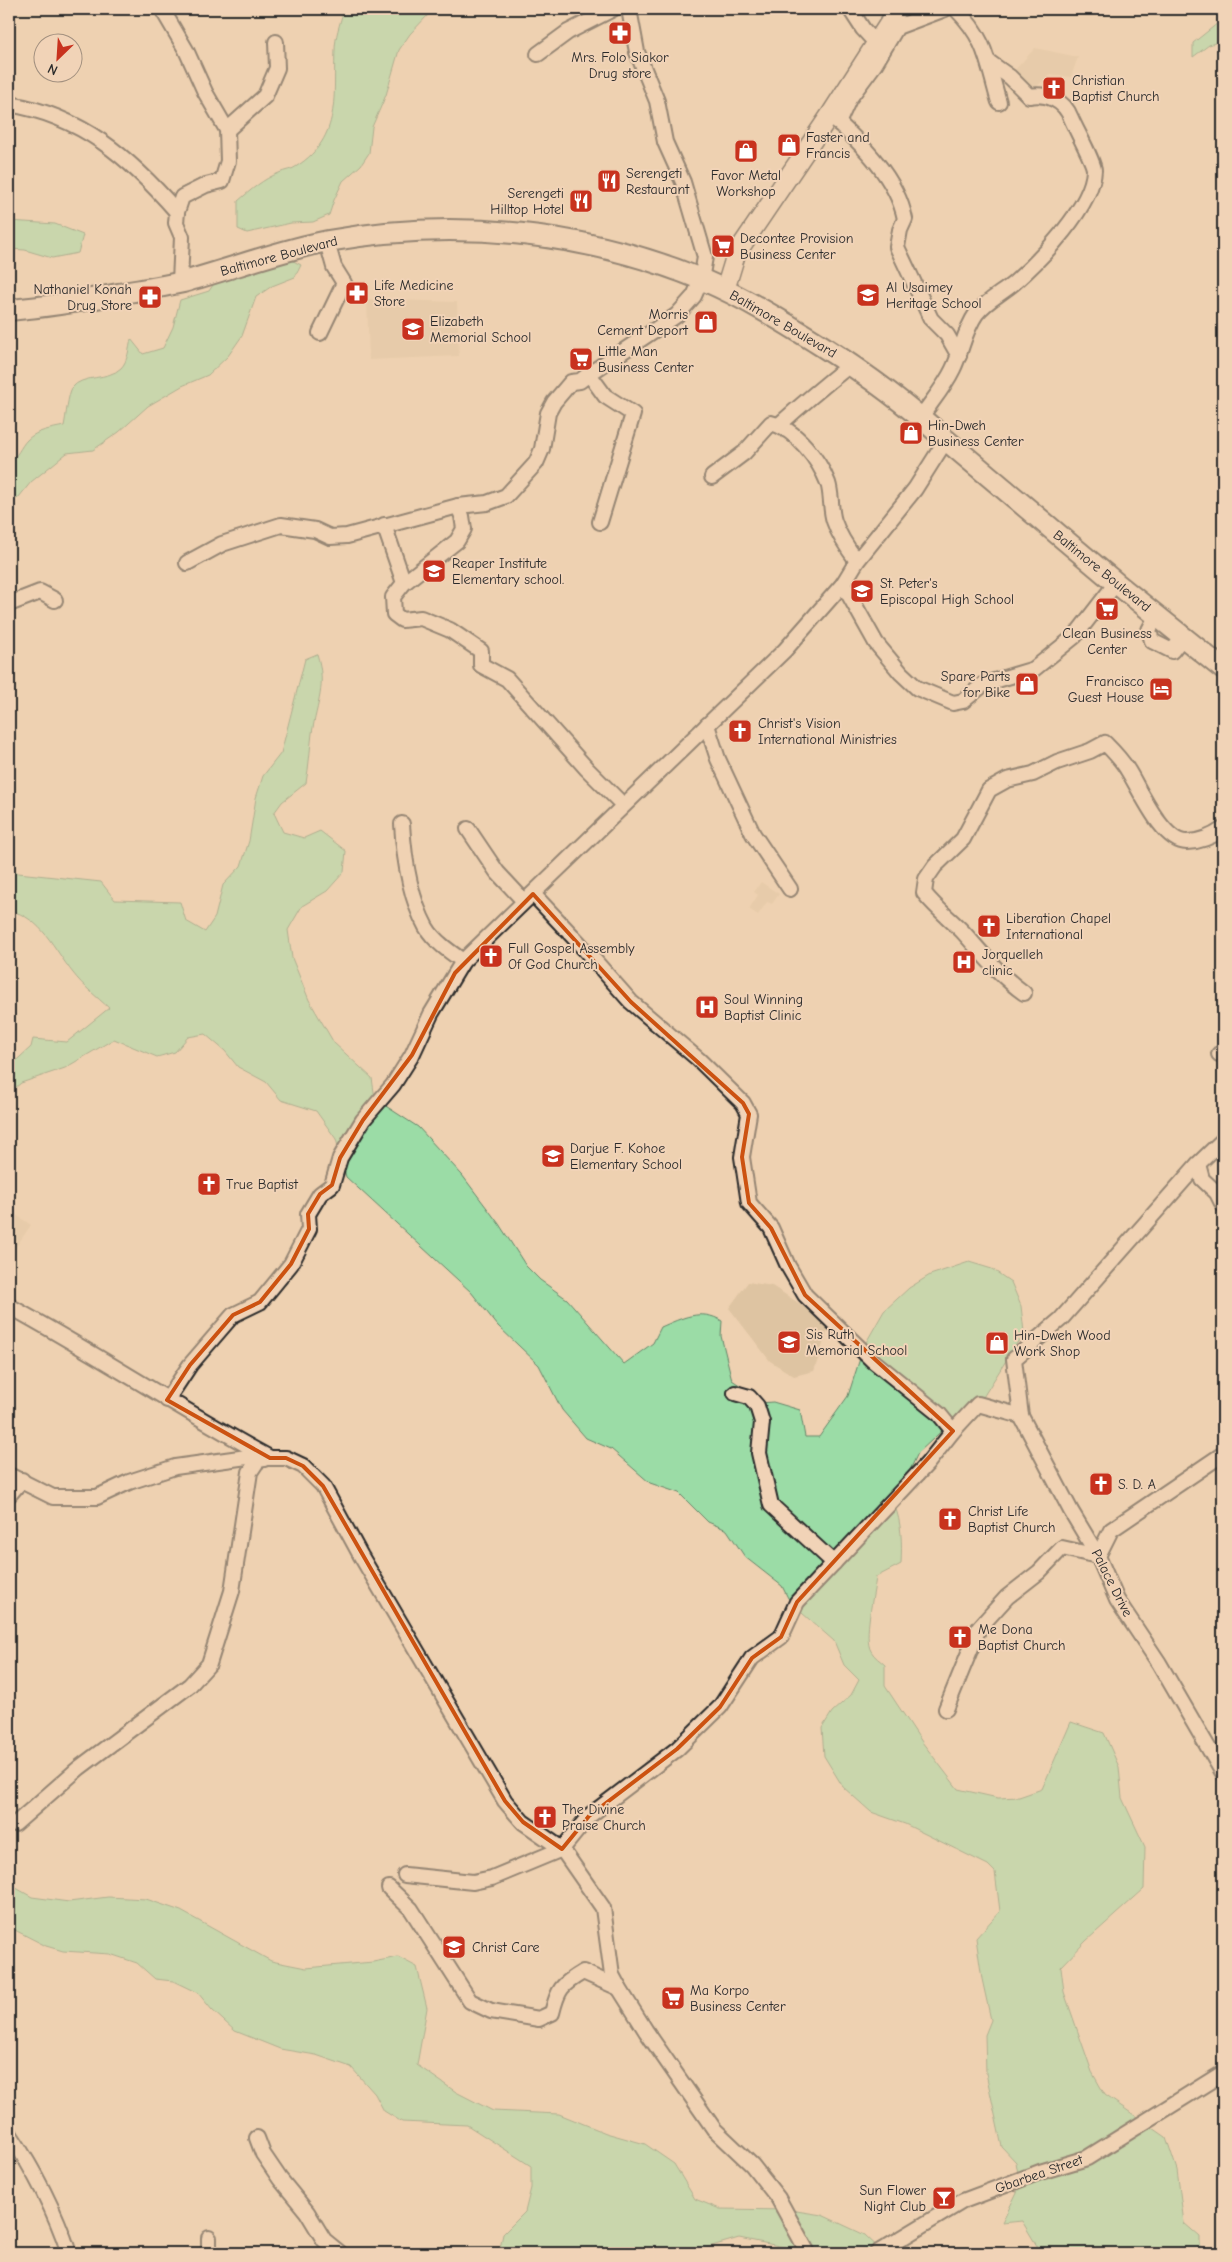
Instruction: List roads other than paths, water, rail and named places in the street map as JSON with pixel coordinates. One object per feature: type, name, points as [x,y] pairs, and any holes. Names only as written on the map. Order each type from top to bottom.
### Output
[{"type":"highway","name":"Baltimore Boulevard","points":[[9,310],[45,307],[180,282],[327,242],[397,232],[460,229],[559,238],[631,255],[725,290],[779,318],[850,364],[921,417],[1116,583],[1223,669]]},
{"type":"main road","points":[[725,290],[736,254],[834,119],[876,42],[898,9]]},
{"type":"street","points":[[162,9],[186,50],[205,92],[227,130],[228,161],[222,181],[206,185],[182,197],[177,212],[176,223],[182,237],[180,282]]},
{"type":"street","points":[[538,54],[568,32],[613,9]]},
{"type":"street","points":[[187,563],[208,551],[244,536],[280,525],[315,530],[330,537],[347,536],[458,506],[487,503],[506,496],[536,463],[542,449],[548,413],[554,402],[571,382],[580,380],[677,315],[694,296],[702,280],[705,257],[698,227],[683,182],[665,142],[657,102],[637,52],[629,9]]},
{"type":"street","points":[[850,9],[863,29],[876,42]]},
{"type":"street","points":[[945,9],[897,26],[875,64],[834,119],[883,172],[896,190],[905,219],[900,230],[897,247],[931,319],[947,335],[959,356]]},
{"type":"street","points":[[956,9],[975,29],[989,62],[999,102]]},
{"type":"street","points":[[227,130],[265,96],[277,68],[276,42]]},
{"type":"street","points":[[921,417],[952,372],[959,356],[964,334],[977,314],[992,297],[1012,284],[1049,250],[1072,220],[1089,187],[1094,169],[1068,110],[1056,100],[1043,94],[1029,96],[1010,77],[989,62]]},
{"type":"street","points":[[9,104],[34,108],[86,131],[125,157],[148,178],[177,212]]},
{"type":"street","points":[[320,334],[344,282],[334,267],[327,242]]},
{"type":"street","points":[[779,425],[803,402],[819,392],[850,364]]},
{"type":"street","points":[[589,374],[605,396],[633,414],[600,522]]},
{"type":"street","points":[[712,477],[744,453],[771,424],[779,425],[792,433],[816,462],[828,484],[833,520],[845,545],[857,561]]},
{"type":"street","points":[[167,1400],[190,1365],[233,1315],[260,1302],[292,1264],[309,1229],[308,1214],[320,1194],[332,1185],[340,1158],[363,1120],[393,1085],[412,1055],[431,1014],[463,961],[785,650],[842,584],[857,561],[915,489],[946,440]]},
{"type":"street","points":[[458,506],[464,530],[457,541],[404,583],[393,597],[394,614],[402,620],[421,618],[450,630],[481,651],[481,665],[507,679],[587,769],[623,805]]},
{"type":"street","points":[[384,525],[404,583]]},
{"type":"street","points":[[842,584],[876,643],[901,673],[917,688],[953,703],[963,701],[984,684],[1034,669],[1075,636],[1116,583]]},
{"type":"street","points":[[9,604],[40,592],[55,600]]},
{"type":"street","points":[[708,725],[718,759],[753,834],[790,889]]},
{"type":"street","points":[[1024,993],[1010,983],[961,930],[938,911],[924,893],[926,878],[934,866],[963,839],[989,790],[1007,780],[1033,774],[1057,762],[1090,751],[1105,743],[1118,756],[1129,772],[1161,826],[1176,838],[1186,843],[1205,839],[1223,829]]},
{"type":"street","points":[[402,824],[404,853],[411,887],[426,927],[446,950],[463,961]]},
{"type":"street","points":[[468,829],[497,872],[586,949],[631,1002],[698,1059],[743,1103],[749,1114],[742,1157],[748,1203],[772,1228],[788,1266],[804,1295],[872,1360],[939,1414],[953,1431]]},
{"type":"street","points":[[406,1874],[473,1882],[492,1878],[562,1849],[589,1816],[676,1749],[720,1707],[752,1658],[781,1637],[797,1602],[927,1464],[953,1431],[978,1404],[1021,1416],[1014,1359],[1061,1319],[1198,1164],[1223,1140]]},
{"type":"street","points":[[1198,1164],[1202,1179],[1217,1193],[1223,1205]]},
{"type":"street","points":[[9,1306],[93,1354],[264,1459]]},
{"type":"street","points":[[735,1393],[748,1397],[757,1406],[762,1422],[759,1453],[771,1505],[834,1563]]},
{"type":"street","name":"Palace Drive","points":[[1021,1416],[1071,1511],[1098,1556],[1117,1600],[1159,1663],[1223,1773]]},
{"type":"street","points":[[946,1709],[979,1628],[1007,1597],[1039,1572],[1062,1548],[1098,1556],[1111,1530],[1223,1454]]},
{"type":"street","points":[[9,1495],[15,1477],[53,1497],[97,1497],[129,1482],[175,1467],[254,1456],[264,1459],[286,1458],[303,1466],[323,1486],[365,1564],[505,1801],[523,1822],[562,1849],[603,1908],[612,1975],[646,2031],[714,2129],[752,2165],[778,2198],[808,2253]]},
{"type":"street","points":[[15,1824],[80,1768],[190,1686],[209,1664],[232,1591],[250,1472],[264,1459]]},
{"type":"street","points":[[389,1888],[411,1909],[470,2000],[491,2011],[539,2019],[552,2013],[558,1992],[569,1980],[583,1972],[619,1988]]},
{"type":"street","name":"Gbarbea Street","points":[[877,2253],[963,2202],[1040,2172],[1088,2158],[1223,2074]]},
{"type":"street","points":[[9,2133],[40,2186],[60,2228],[69,2253]]},
{"type":"street","points":[[257,2138],[263,2154],[280,2179],[308,2212],[324,2240],[340,2253]]},
{"type":"street","points":[[209,2238],[209,2253]]},
{"type":"place","name":"Mrs. Folo Siakor Drug store","points":[[620,33]]},
{"type":"place","name":"Christian Baptist Church","points":[[1054,88]]},
{"type":"place","name":"Faster and Francis","points":[[789,145]]},
{"type":"place","name":"Favor Metal Workshop","points":[[746,151]]},
{"type":"place","name":"Serengeti Restaurant","points":[[609,181]]},
{"type":"place","name":"Serengeti Hilltop Hotel","points":[[581,201]]},
{"type":"place","name":"Decontee Provision Business Center","points":[[723,246]]},
{"type":"place","name":"Life Medicine Store","points":[[357,293]]},
{"type":"place","name":"Al Usaimey Heritage School","points":[[868,295]]},
{"type":"place","name":"Nathaniel Konah Drug Store","points":[[150,297]]},
{"type":"place","name":"Morris Cement Deport","points":[[706,322]]},
{"type":"place","name":"Elizabeth Memorial School","points":[[413,329]]},
{"type":"place","name":"Little Man Business Center","points":[[581,359]]},
{"type":"place","name":"Hin-Dweh Business Center","points":[[911,433]]},
{"type":"place","name":"Reaper Institute Elementary school.","points":[[434,571]]},
{"type":"place","name":"St. Peter's Episcopal High School","points":[[862,591]]},
{"type":"place","name":"Clean Business Center","points":[[1107,609]]},
{"type":"place","name":"Spare Parts for Bike","points":[[1027,684]]},
{"type":"place","name":"Francisco Guest House","points":[[1161,689]]},
{"type":"place","name":"Christ's Vision International Ministries","points":[[740,731]]},
{"type":"place","name":"Liberation Chapel International","points":[[989,926]]},
{"type":"place","name":"Full Gospel Assembly Of God Church","points":[[491,956]]},
{"type":"place","name":"Jorquelleh clinic","points":[[964,962]]},
{"type":"place","name":"Soul Winning Baptist Clinic","points":[[707,1007]]},
{"type":"place","name":"Darjue F. Kohoe Elementary School","points":[[553,1156]]},
{"type":"place","name":"True Baptist","points":[[209,1184]]},
{"type":"place","name":"Sis Ruth Memorial School","points":[[789,1342]]},
{"type":"place","name":"Hin-Dweh Wood Work Shop","points":[[997,1343]]},
{"type":"place","name":"S. D. A","points":[[1101,1484]]},
{"type":"place","name":"Christ Life Baptist Church","points":[[950,1519]]},
{"type":"place","name":"Me Dona Baptist Church","points":[[960,1637]]},
{"type":"place","name":"The Divine Praise Church","points":[[545,1817]]},
{"type":"place","name":"Christ Care","points":[[454,1947]]},
{"type":"place","name":"Ma Korpo Business Center","points":[[673,1998]]},
{"type":"place","name":"Sun Flower Night Club","points":[[944,2198]]}]
